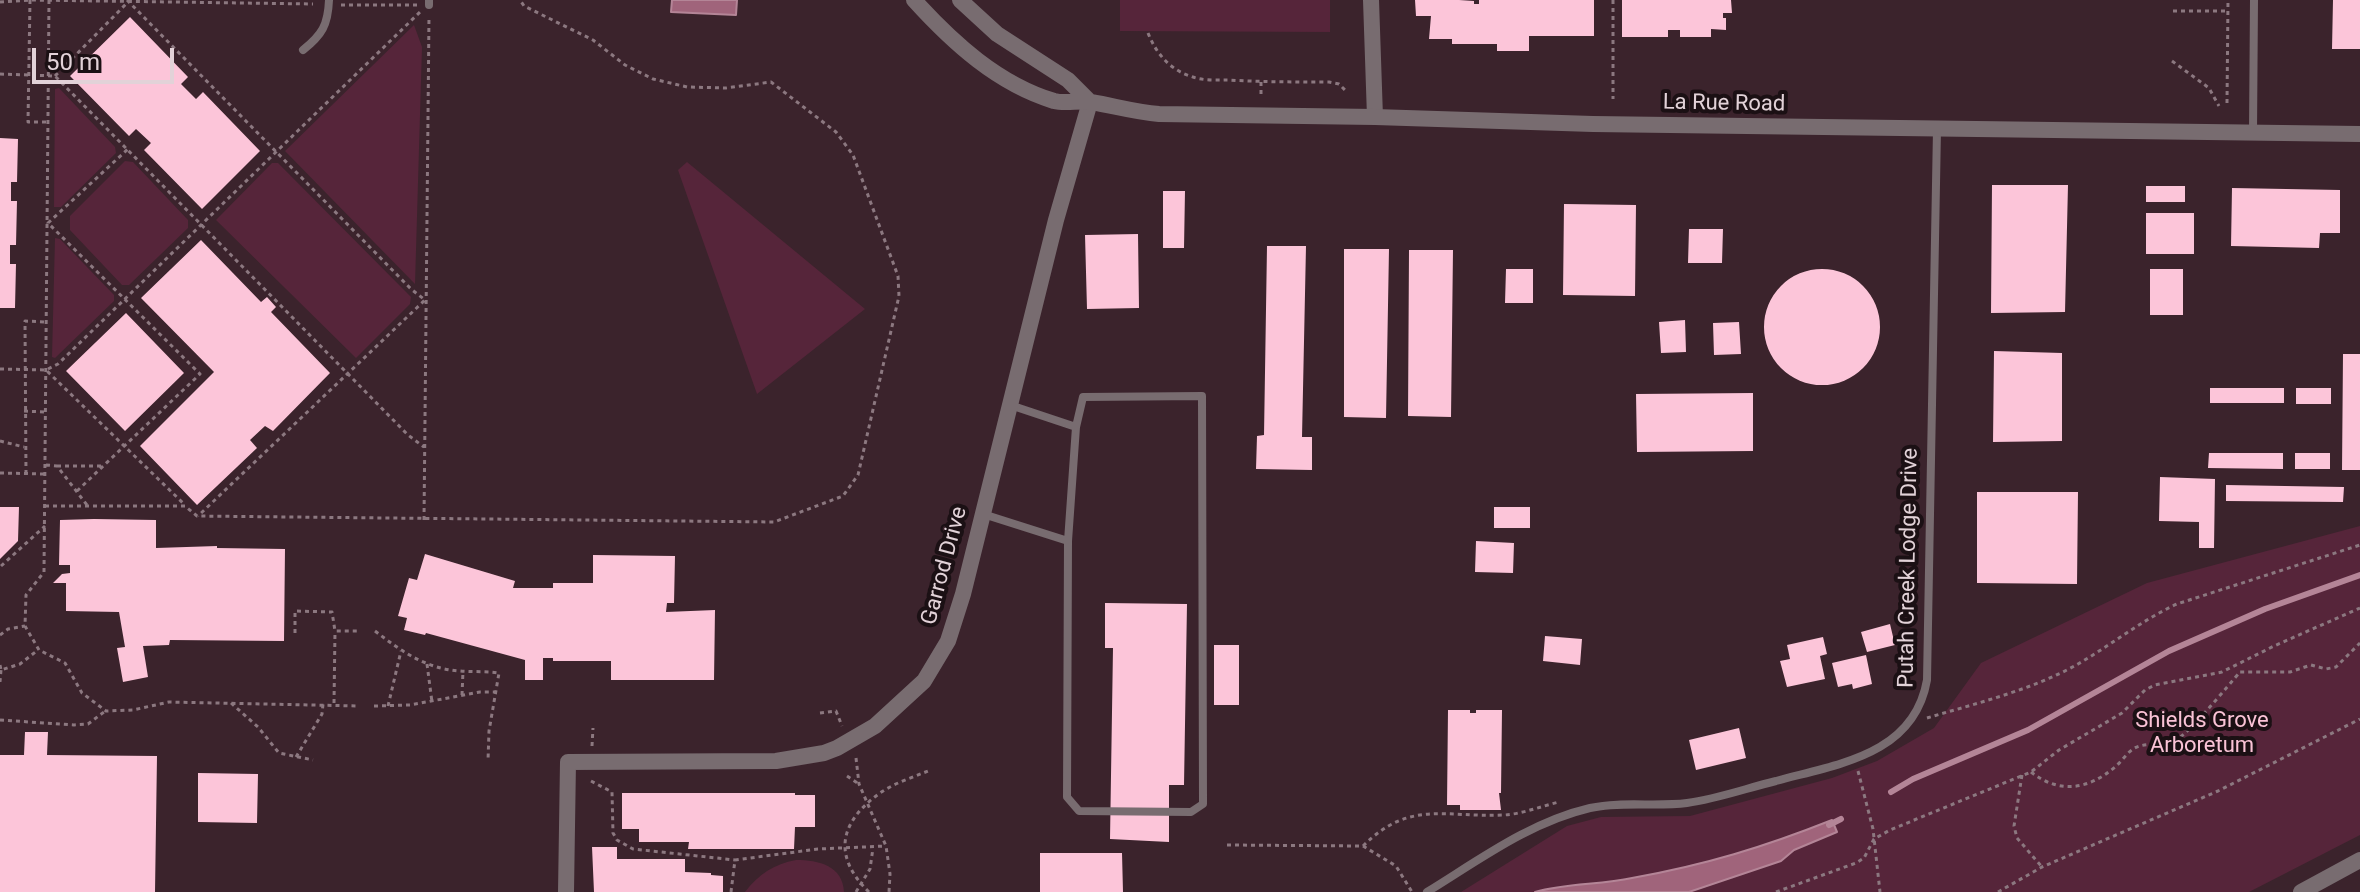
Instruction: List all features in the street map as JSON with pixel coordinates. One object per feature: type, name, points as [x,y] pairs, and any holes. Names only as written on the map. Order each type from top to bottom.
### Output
[{"type":"street","name":"La Rue Road","points":[[914,0],[954,42],[992,71],[1026,90],[1058,102],[1090,102],[1126,111],[1623,125],[2360,134]]},
{"type":"street","name":"La Rue Road","points":[[960,0],[997,34],[1068,80],[1090,102]]},
{"type":"street","points":[[1371,0],[1375,117]]},
{"type":"street","name":"Garrod Drive","points":[[566,892],[568,762],[776,761],[824,753],[850,742],[875,726],[924,681],[948,641],[963,594],[1056,220],[1090,102]]},
{"type":"street","points":[[2301,892],[2360,860]]},
{"type":"lane","points":[[2253,132],[2254,0]]},
{"type":"lane","points":[[303,50],[320,37],[327,24],[329,2]]},
{"type":"lane","name":"Putah Creek Lodge Drive","points":[[1912,722],[1924,700],[1927,680],[1937,128]]},
{"type":"lane","points":[[1202,396],[1203,804],[1191,812],[1079,811],[1067,797],[1068,541],[1076,427],[1083,397],[1202,396]]},
{"type":"lane","points":[[1010,405],[1076,427]]},
{"type":"lane","points":[[982,514],[1068,541]]},
{"type":"lane","points":[[1427,892],[1521,834],[1570,815],[1613,805],[1699,801],[1855,760],[1889,742],[1912,722]]},
{"type":"path","points":[[30,0],[28,122],[49,122]]},
{"type":"path","points":[[49,0],[44,572],[26,595],[25,626],[39,650],[65,663],[82,693],[106,711]]},
{"type":"path","points":[[46,370],[197,516],[774,522],[843,496],[858,475],[899,296],[898,276],[853,155],[836,132],[771,82],[726,88],[687,87],[653,79],[625,65],[593,40],[524,6],[520,0]]},
{"type":"path","points":[[1613,0],[1613,99]]},
{"type":"path","points":[[2227,103],[2228,0]]},
{"type":"path","points":[[55,76],[128,1]]},
{"type":"path","points":[[128,1],[425,300]]},
{"type":"path","points":[[0,2],[429,3]]},
{"type":"path","points":[[424,520],[429,3]]},
{"type":"path","points":[[0,369],[46,370],[58,364],[429,3]]},
{"type":"path","points":[[2173,11],[2228,11]]},
{"type":"path","points":[[1148,33],[1156,52],[1187,76],[1261,82],[1329,82],[1339,84],[1347,92]]},
{"type":"path","points":[[2172,61],[2209,88],[2219,106]]},
{"type":"path","points":[[0,74],[55,76],[408,435],[424,447]]},
{"type":"path","points":[[48,223],[129,148]]},
{"type":"path","points":[[48,223],[200,374],[77,491]]},
{"type":"path","points":[[197,516],[425,300]]},
{"type":"path","points":[[26,474],[25,321],[46,322]]},
{"type":"path","points":[[24,411],[46,412]]},
{"type":"path","points":[[0,441],[24,447]]},
{"type":"path","points":[[46,465],[102,466]]},
{"type":"path","points":[[57,466],[88,505]]},
{"type":"path","points":[[0,473],[45,474]]},
{"type":"path","points":[[45,506],[185,506]]},
{"type":"path","points":[[1,566],[45,526]]},
{"type":"path","points":[[1912,722],[2038,682],[2076,665],[2159,612],[2177,604],[2360,545]]},
{"type":"path","points":[[1776,892],[1856,863],[1864,858],[1874,839],[1890,830],[2031,772],[2059,750],[2122,713],[2145,690],[2165,681],[2201,678],[2236,666],[2360,608]]},
{"type":"path","points":[[295,633],[295,611],[332,612],[335,631],[334,704]]},
{"type":"path","points":[[0,635],[8,629],[25,626]]},
{"type":"path","points":[[335,631],[357,631]]},
{"type":"path","points":[[375,631],[401,651],[427,664],[463,671],[499,673],[489,731],[488,761]]},
{"type":"path","points":[[2031,772],[2045,783],[2068,787],[2088,784],[2104,776],[2132,750],[2147,744],[2178,740],[2240,672],[2290,672],[2311,665],[2326,669],[2336,667],[2360,643]]},
{"type":"path","points":[[1,670],[20,664],[39,650]]},
{"type":"path","points":[[388,707],[401,651]]},
{"type":"path","points":[[427,664],[432,702]]},
{"type":"path","points":[[0,665],[0,682]]},
{"type":"path","points":[[2236,666],[2240,672]]},
{"type":"path","points":[[462,697],[463,671]]},
{"type":"path","points":[[374,706],[432,702],[495,692]]},
{"type":"path","points":[[0,720],[88,724],[106,711],[133,710],[169,702],[358,706]]},
{"type":"path","points":[[231,703],[258,727],[279,753],[313,760]]},
{"type":"path","points":[[295,758],[322,714],[323,704]]},
{"type":"path","points":[[820,713],[836,711]]},
{"type":"path","points":[[1998,892],[2042,867],[2218,791],[2360,719]]},
{"type":"path","points":[[592,746],[593,728]]},
{"type":"path","points":[[859,766],[859,784],[886,846],[889,892]]},
{"type":"path","points":[[869,892],[845,860],[843,848],[851,825],[860,809],[878,794],[928,771]]},
{"type":"path","points":[[1858,772],[1874,839],[1880,892]]},
{"type":"path","points":[[2022,775],[2014,826],[2017,838],[2042,867]]},
{"type":"path","points":[[847,776],[859,784]]},
{"type":"path","points":[[591,781],[612,792],[613,833],[617,840],[633,849],[735,860],[818,849],[886,846]]},
{"type":"path","points":[[1363,846],[1389,823],[1417,814],[1507,815],[1563,800],[1570,815]]},
{"type":"path","points":[[1227,845],[1363,846],[1396,866],[1412,892]]},
{"type":"path","points":[[856,892],[870,869],[873,848]]},
{"type":"path","points":[[731,892],[735,860]]},
{"type":"green space","points":[[1120,0],[1330,0],[1330,32],[1120,31]]},
{"type":"green space","points":[[414,25],[422,47],[415,284],[285,151]]},
{"type":"green space","points":[[59,88],[115,147],[116,153],[61,207],[54,207],[55,89]]},
{"type":"green space","points":[[125,161],[133,162],[188,220],[188,228],[129,285],[122,285],[70,230],[70,216]]},
{"type":"green space","points":[[687,162],[865,309],[757,394],[678,170]]},
{"type":"green space","points":[[272,163],[278,163],[411,297],[410,304],[356,358],[216,220]]},
{"type":"green space","points":[[55,238],[60,239],[114,295],[114,301],[55,358],[52,357]]},
{"type":"green space","name":"Shields Grove Arboretum","points":[[2360,526],[2360,835],[2249,892],[1461,892],[1567,826],[1601,817],[1690,816],[1832,778],[1877,761],[1934,728],[1981,663],[2147,583]]},
{"type":"green space","points":[[796,860],[821,863],[834,870],[843,883],[844,892],[745,892],[768,871]]},
{"type":"shaded area","points":[[672,0],[737,0],[736,15],[671,12]]},
{"type":"shaded area","points":[[1832,820],[1837,832],[1794,850],[1781,861],[1689,892],[1535,892],[1620,880],[1709,861]]},
{"type":"building","points":[[1415,0],[1459,0],[1479,4],[1479,0],[1594,0],[1594,36],[1529,36],[1529,51],[1497,51],[1497,44],[1452,44],[1452,39],[1429,39],[1431,16],[1416,16]]},
{"type":"building","points":[[1622,0],[1731,0],[1732,13],[1723,13],[1726,30],[1711,29],[1711,37],[1680,37],[1680,30],[1668,30],[1668,37],[1622,37]]},
{"type":"building","points":[[2333,0],[2360,0],[2360,49],[2332,49]]},
{"type":"building","points":[[130,17],[188,77],[181,84],[196,99],[203,92],[260,151],[202,209],[144,150],[151,143],[136,129],[129,136],[70,76]]},
{"type":"building","points":[[0,138],[18,139],[17,182],[11,182],[11,201],[17,201],[16,245],[10,245],[10,264],[16,264],[15,308],[0,308]]},
{"type":"building","points":[[1992,185],[2068,185],[2065,312],[1991,313]]},
{"type":"building","points":[[2146,186],[2185,186],[2185,202],[2146,202]]},
{"type":"building","points":[[2232,188],[2340,190],[2340,233],[2320,233],[2319,248],[2231,246]]},
{"type":"building","points":[[1163,191],[1185,191],[1184,248],[1163,248]]},
{"type":"building","points":[[1564,204],[1636,205],[1635,296],[1563,295]]},
{"type":"building","points":[[2146,213],[2194,213],[2194,254],[2146,254]]},
{"type":"building","points":[[1689,229],[1723,229],[1722,263],[1688,263]]},
{"type":"building","points":[[1138,234],[1139,308],[1087,309],[1085,235]]},
{"type":"building","points":[[201,240],[261,302],[267,297],[276,307],[271,312],[330,373],[273,431],[265,426],[250,440],[257,448],[197,505],[140,446],[214,372],[141,298]]},
{"type":"building","points":[[1267,246],[1306,246],[1302,437],[1312,437],[1312,470],[1256,469],[1257,436],[1264,435]]},
{"type":"building","points":[[1344,249],[1389,249],[1386,418],[1344,417]]},
{"type":"building","points":[[1409,250],[1453,250],[1451,417],[1408,416]]},
{"type":"building","points":[[1506,269],[1533,269],[1533,303],[1505,303]]},
{"type":"building","points":[[1822,269],[1844,274],[1863,286],[1875,305],[1880,327],[1875,349],[1863,368],[1844,380],[1822,385],[1800,380],[1781,368],[1769,349],[1764,327],[1769,305],[1781,286],[1800,274]]},
{"type":"building","points":[[2150,269],[2183,269],[2183,315],[2150,315]]},
{"type":"building","points":[[126,313],[184,373],[125,431],[66,371]]},
{"type":"building","points":[[1685,320],[1686,352],[1661,353],[1659,322]]},
{"type":"building","points":[[1739,322],[1741,354],[1714,355],[1713,323]]},
{"type":"building","points":[[1994,351],[2062,353],[2062,441],[1993,442]]},
{"type":"building","points":[[2343,354],[2360,354],[2360,470],[2342,470]]},
{"type":"building","points":[[2210,388],[2284,388],[2284,403],[2210,403]]},
{"type":"building","points":[[2296,388],[2331,388],[2331,404],[2296,404]]},
{"type":"building","points":[[1753,393],[1753,451],[1637,452],[1636,394]]},
{"type":"building","points":[[2209,453],[2283,453],[2283,469],[2208,468]]},
{"type":"building","points":[[2295,453],[2330,453],[2330,469],[2295,469]]},
{"type":"building","points":[[2160,477],[2215,479],[2214,548],[2199,548],[2199,522],[2159,521]]},
{"type":"building","points":[[2226,485],[2344,487],[2343,502],[2226,501]]},
{"type":"building","points":[[1977,492],[2078,492],[2077,584],[1977,583]]},
{"type":"building","points":[[0,507],[19,507],[18,541],[0,559]]},
{"type":"building","points":[[1494,507],[1530,507],[1530,528],[1494,528]]},
{"type":"building","points":[[60,520],[156,520],[156,548],[217,546],[285,549],[284,641],[170,640],[169,645],[143,646],[148,677],[123,682],[117,648],[125,647],[119,612],[66,611],[66,583],[53,583],[62,574],[70,573],[70,565],[59,565]]},
{"type":"building","points":[[1476,541],[1514,543],[1513,573],[1475,572]]},
{"type":"building","points":[[425,554],[515,581],[513,588],[553,588],[553,583],[593,583],[593,555],[675,556],[674,603],[667,603],[666,612],[715,610],[714,680],[611,680],[611,661],[553,661],[553,658],[543,658],[543,680],[525,680],[525,660],[404,630],[407,618],[398,616],[409,578],[417,580]]},
{"type":"building","points":[[1105,603],[1187,604],[1184,785],[1169,785],[1169,842],[1110,839],[1113,648],[1105,648]]},
{"type":"building","points":[[1890,624],[1895,645],[1867,652],[1861,632]]},
{"type":"building","points":[[1545,636],[1582,639],[1580,665],[1543,661]]},
{"type":"building","points":[[1823,637],[1827,654],[1820,656],[1825,679],[1787,687],[1780,661],[1790,659],[1787,645]]},
{"type":"building","points":[[1214,645],[1239,645],[1239,705],[1214,705]]},
{"type":"building","points":[[1866,655],[1872,684],[1853,689],[1852,684],[1838,687],[1832,663]]},
{"type":"building","points":[[1448,710],[1476,713],[1476,710],[1502,710],[1501,810],[1460,810],[1460,805],[1447,805]]},
{"type":"building","points":[[1739,728],[1746,758],[1696,770],[1689,740]]},
{"type":"building","points":[[25,732],[48,732],[47,755],[157,756],[155,892],[0,892],[0,755],[24,755]]},
{"type":"building","points":[[198,773],[258,774],[257,823],[198,822]]},
{"type":"building","points":[[622,793],[815,795],[815,827],[795,827],[794,849],[688,849],[689,842],[639,842],[639,829],[622,829]]},
{"type":"building","points":[[592,847],[617,847],[617,859],[685,859],[685,872],[723,876],[723,892],[594,892]]},
{"type":"building","points":[[1040,853],[1122,853],[1123,892],[1040,892]]},
{"type":"waterway","points":[[1891,792],[1913,779],[2028,730],[2169,651],[2265,609],[2360,575]]},
{"type":"waterway","points":[[1829,825],[1841,819]]}]
